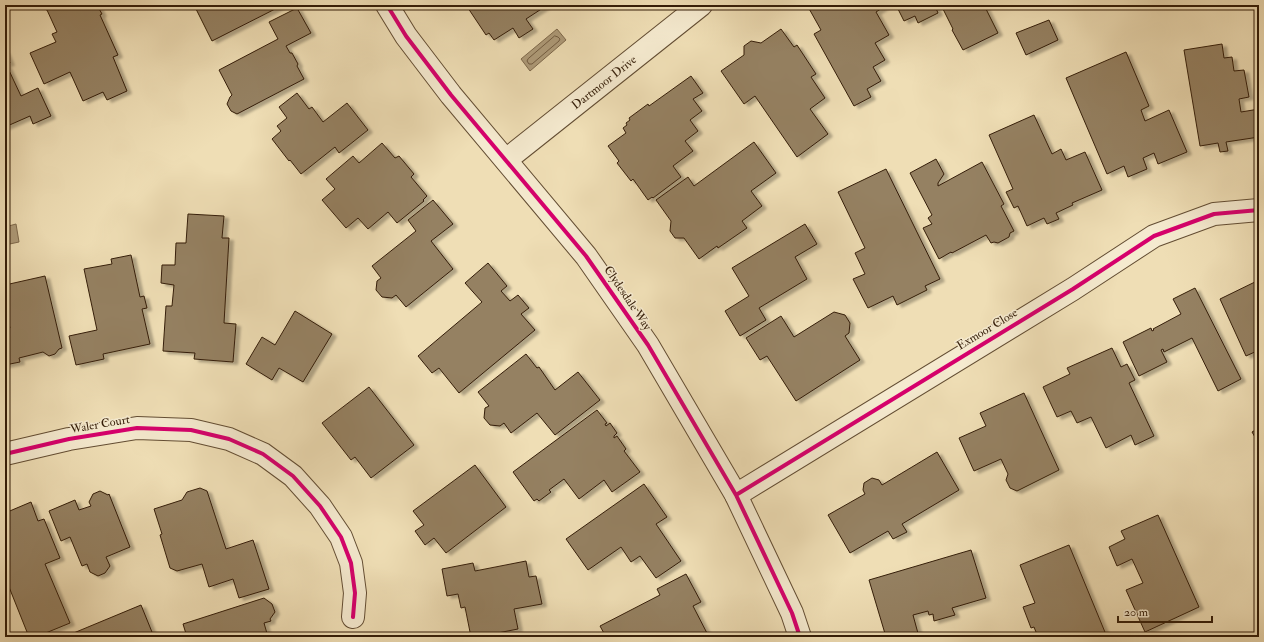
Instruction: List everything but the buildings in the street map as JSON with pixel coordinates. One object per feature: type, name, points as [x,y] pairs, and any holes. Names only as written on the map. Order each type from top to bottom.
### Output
[{"type":"street","name":"Clydesdale Way","points":[[387,5],[406,36],[451,95],[586,256],[648,345],[736,494],[792,613],[800,637]]},
{"type":"street","name":"Dartmoor Drive","points":[[506,160],[701,5]]},
{"type":"street","name":"Exmoor Close","points":[[736,494],[1073,289],[1154,236],[1214,214],[1259,210]]},
{"type":"street","name":"Waler Court","points":[[5,454],[69,439],[137,428],[191,430],[230,440],[262,454],[293,476],[320,506],[341,538],[351,563],[355,593],[353,617]]},
{"type":"water","points":[[557,29],[566,40],[530,71],[521,59]]},
{"type":"water","points":[[16,224],[19,242],[5,245],[5,227]]},
{"type":"cycle path","points":[[387,5],[406,36],[451,95],[586,256],[648,345],[736,495],[792,613],[800,637]]},
{"type":"cycle path","points":[[736,495],[1073,289],[1154,236],[1214,214],[1259,210]]},
{"type":"cycle path","points":[[5,454],[69,439],[137,428],[191,430],[229,439],[263,454],[293,476],[320,506],[341,537],[351,563],[355,593],[353,617]]}]
